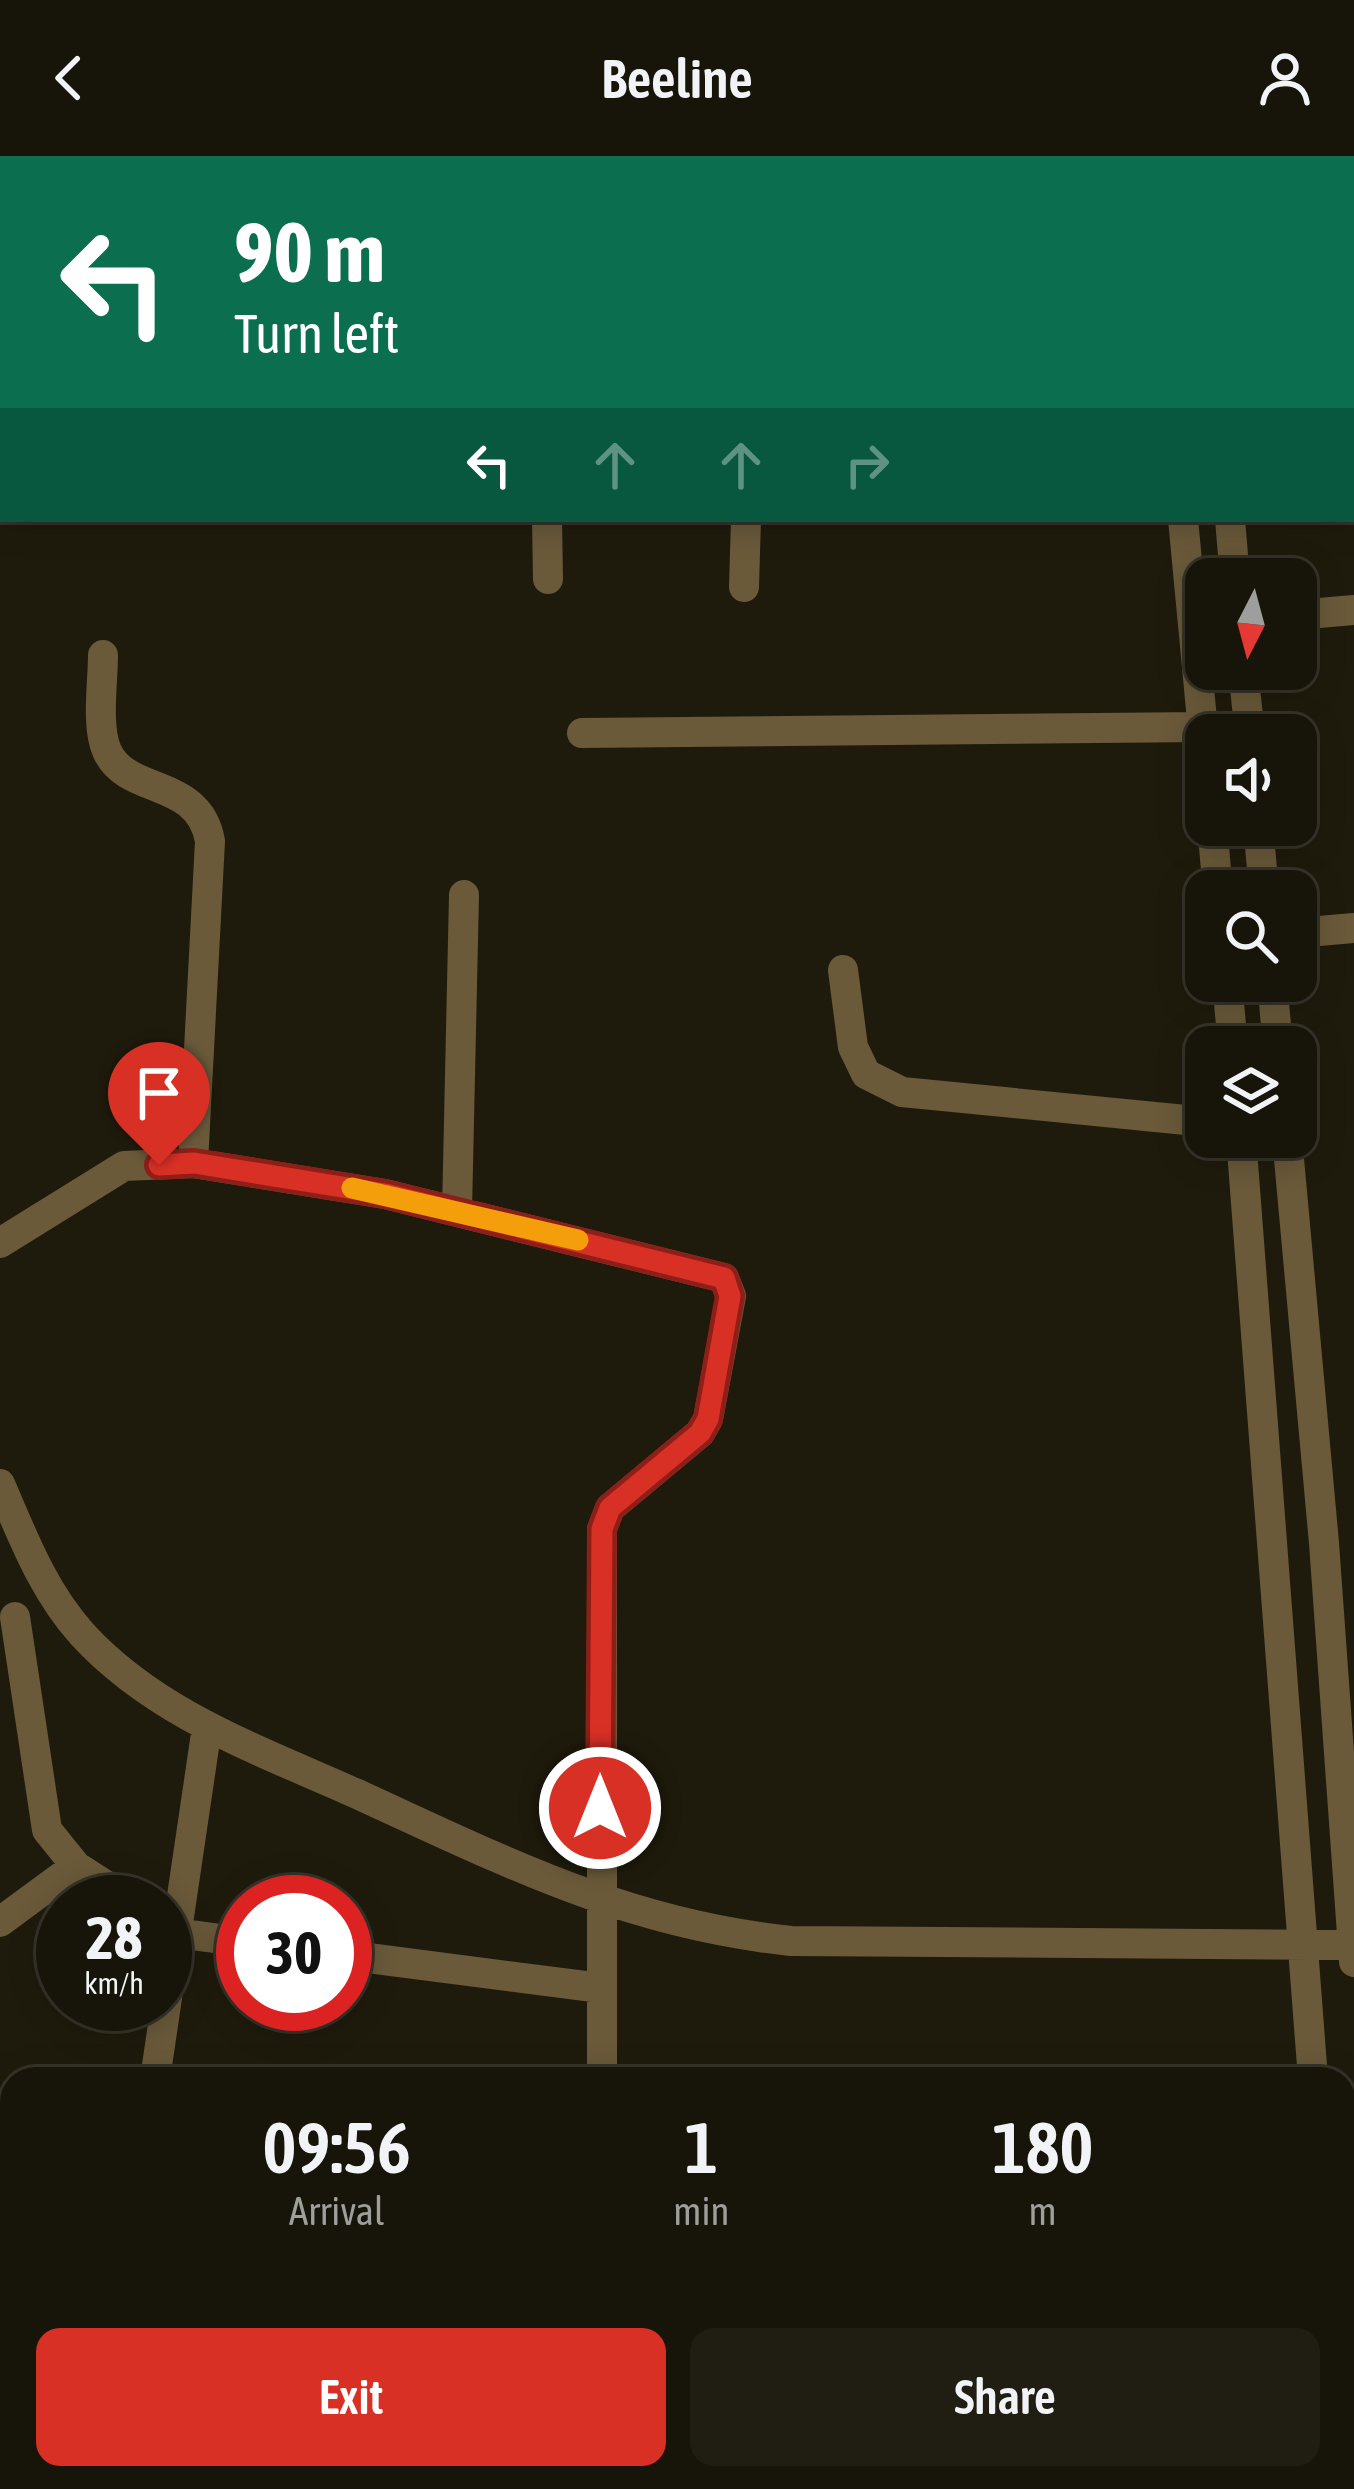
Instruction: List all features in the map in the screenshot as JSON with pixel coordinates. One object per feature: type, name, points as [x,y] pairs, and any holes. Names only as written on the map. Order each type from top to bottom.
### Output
[{"type":"street","points":[[547,522],[548,579]]},
{"type":"street","points":[[744,587],[746,522]]},
{"type":"street","points":[[1183,522],[1202,714]]},
{"type":"street","points":[[1230,522],[1233,558]]},
{"type":"street","points":[[1317,613],[1354,610]]},
{"type":"street","points":[[103,655],[104,745],[112,761],[192,803],[206,817],[210,841],[194,1163]]},
{"type":"street","points":[[582,733],[1185,727]]},
{"type":"street","points":[[457,1210],[464,895]]},
{"type":"street","points":[[1317,931],[1354,928]]},
{"type":"street","points":[[843,970],[853,1047],[866,1074],[902,1092],[1185,1121]]},
{"type":"street","points":[[1243,1158],[1312,2067]]},
{"type":"street","points":[[1289,1158],[1324,1543],[1354,1962]]},
{"type":"street","points":[[0,1243],[124,1166],[194,1163],[457,1210],[715,1272],[729,1286],[708,1419],[700,1433],[610,1508],[602,1529],[602,2067]]},
{"type":"street","points":[[0,1484],[49,1592],[83,1635],[136,1682],[207,1726],[600,1901],[714,1934],[791,1942],[1353,1945]]},
{"type":"street","points":[[49,1592],[8,1622],[47,1830],[76,1866],[90,1875]]},
{"type":"street","points":[[181,1875],[207,1726]]},
{"type":"street","points":[[0,1922],[76,1866]]},
{"type":"street","points":[[372,1958],[601,1988]]},
{"type":"street","points":[[156,2067],[160,2031]]},
{"type":"slow traffic","points":[[352,1188],[578,1240]]},
{"type":"route","points":[[159,1165],[194,1163],[385,1194],[715,1272],[724,1278],[730,1296],[708,1419],[700,1433],[604,1518],[600,1808]]}]
